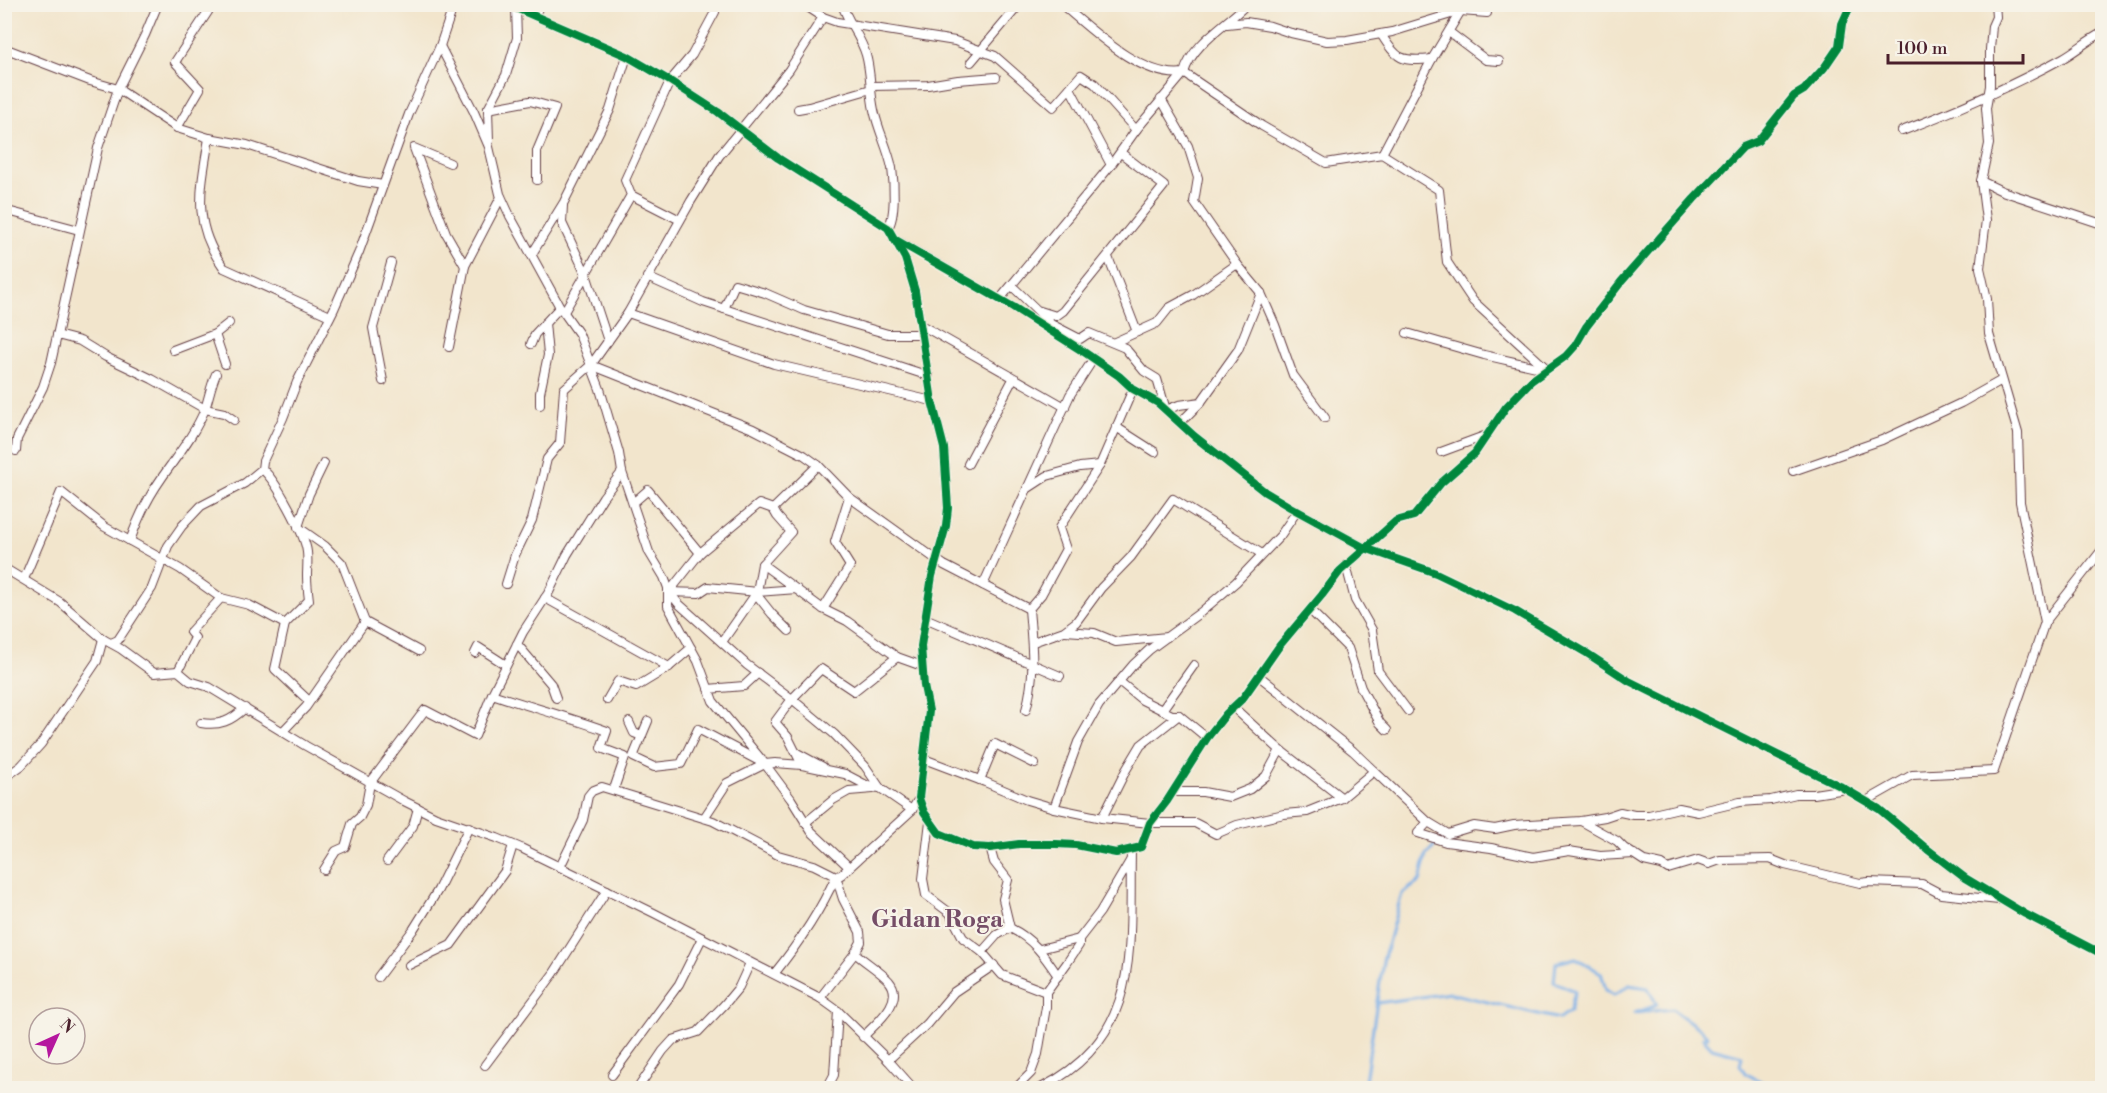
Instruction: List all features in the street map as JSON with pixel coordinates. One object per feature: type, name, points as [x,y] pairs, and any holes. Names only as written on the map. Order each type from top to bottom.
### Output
[{"type":"street","points":[[16,451],[16,439],[43,387],[57,335],[98,148],[118,89],[158,4]]},
{"type":"street","points":[[177,128],[200,89],[175,62],[213,4]]},
{"type":"street","points":[[107,641],[118,640],[128,626],[152,588],[168,546],[201,506],[245,483],[262,469],[263,461],[297,382],[359,252],[409,114],[440,46],[454,4]]},
{"type":"street","points":[[507,4],[627,56],[670,81],[740,128],[778,158],[888,228],[905,258],[915,291],[932,401],[944,448],[948,508],[946,526],[936,558],[921,646],[924,686],[929,711],[919,798],[912,810],[842,875],[836,876],[814,865],[778,855],[704,818],[614,789],[602,788],[592,791],[588,796],[583,820],[560,867]]},
{"type":"street","points":[[535,15],[540,4]]},
{"type":"street","points":[[802,4],[823,17],[849,24],[955,41],[995,56],[1053,107],[1081,75],[1095,84],[1136,130]]},
{"type":"street","points":[[842,4],[849,24],[866,56],[873,109],[892,170],[893,212],[892,222],[888,228]]},
{"type":"street","points":[[971,62],[1020,4]]},
{"type":"street","points":[[1061,4],[1124,54],[1157,72],[1184,73],[1262,126],[1326,163],[1382,154],[1439,190],[1448,262],[1473,301],[1547,369]]},
{"type":"street","points":[[1000,299],[1184,73],[1187,61],[1208,37],[1227,24],[1247,4]]},
{"type":"street","points":[[1451,4],[1487,13]]},
{"type":"street","points":[[919,798],[924,812],[939,833],[973,847],[990,848],[1037,843],[1076,846],[1116,854],[1141,847],[1150,823],[1173,792],[1207,738],[1346,565],[1396,522],[1414,516],[1441,483],[1475,453],[1506,407],[1531,381],[1566,356],[1621,282],[1694,199],[1743,147],[1758,141],[1794,96],[1804,90],[1824,68],[1839,46],[1842,24],[1851,4]]},
{"type":"street","points":[[1995,4],[1996,17],[1992,26],[1989,93],[1986,108],[1989,144],[1981,182],[1986,220],[1980,268],[1987,299],[1989,334],[2018,434],[2020,502],[2045,622]]},
{"type":"street","points":[[489,147],[488,109],[506,75],[517,38],[516,8]]},
{"type":"street","points":[[1227,24],[1246,22],[1327,41],[1347,40],[1382,34],[1463,8]]},
{"type":"street","points":[[1382,154],[1432,59],[1463,8]]},
{"type":"street","points":[[680,220],[631,195],[625,180],[670,81],[692,56],[715,12]]},
{"type":"street","points":[[506,584],[515,555],[532,520],[547,459],[560,443],[564,389],[591,365],[628,313],[719,156],[789,70],[823,17]]},
{"type":"street","points":[[1449,32],[1486,60],[1499,62]]},
{"type":"street","points":[[1902,131],[1959,109],[2065,57],[2089,39],[2103,33]]},
{"type":"street","points":[[1382,34],[1393,54],[1411,61],[1432,59]]},
{"type":"street","points":[[440,46],[489,147],[501,197],[562,309],[579,334],[620,453],[622,472],[649,552],[664,577],[669,592],[679,604],[758,673],[834,734],[865,766],[880,788],[912,810]]},
{"type":"street","points":[[4,48],[90,81],[118,89],[177,128],[209,138],[247,145],[358,181],[383,185]]},
{"type":"street","points":[[532,254],[564,202],[610,110],[627,56]]},
{"type":"street","points":[[798,109],[871,88],[928,85],[996,77]]},
{"type":"street","points":[[1070,88],[1111,165]]},
{"type":"street","points":[[1161,99],[1188,146],[1198,178],[1194,202],[1237,264],[1261,293],[1293,375],[1325,418]]},
{"type":"street","points":[[488,109],[530,101],[555,108],[537,151],[537,180]]},
{"type":"street","points":[[209,138],[200,208],[205,236],[214,254],[224,268],[330,316]]},
{"type":"street","points":[[450,163],[414,148],[446,233],[465,266]]},
{"type":"street","points":[[1037,310],[1056,316],[1063,311],[1164,186],[1121,153]]},
{"type":"street","points":[[1981,182],[2103,224]]},
{"type":"street","points":[[531,344],[544,324],[562,309],[586,274],[631,195]]},
{"type":"street","points":[[449,347],[465,266],[501,197]]},
{"type":"street","points":[[564,202],[562,222],[586,274],[608,341]]},
{"type":"street","points":[[4,210],[79,230]]},
{"type":"street","points":[[892,238],[1000,299],[1094,358],[1133,388],[1158,403],[1265,492],[1297,511],[1365,548],[1436,573],[1515,611],[1629,681],[1846,789],[1879,809],[1946,864],[2003,901],[2103,954]]},
{"type":"street","points":[[1108,257],[1137,332]]},
{"type":"street","points":[[382,381],[373,328],[391,263]]},
{"type":"street","points":[[1115,342],[1157,323],[1169,308],[1193,295],[1237,264]]},
{"type":"street","points":[[647,278],[723,309],[929,376]]},
{"type":"street","points":[[723,309],[735,284],[765,293],[804,310],[888,334],[921,330],[1065,407]]},
{"type":"street","points":[[1012,286],[1051,324],[1080,339],[1089,333],[1125,348],[1144,371],[1156,380],[1166,410]]},
{"type":"street","points":[[1180,423],[1201,402],[1238,350],[1261,293]]},
{"type":"street","points":[[628,313],[774,364],[932,401]]},
{"type":"street","points":[[173,350],[215,334],[229,323]]},
{"type":"street","points":[[540,405],[548,355],[544,324]]},
{"type":"street","points":[[1407,333],[1484,355],[1547,369]]},
{"type":"street","points":[[215,334],[225,364]]},
{"type":"street","points":[[57,335],[80,341],[106,357],[189,398],[205,409],[224,413],[234,420]]},
{"type":"street","points":[[983,585],[1070,394],[1094,358]]},
{"type":"street","points":[[591,365],[753,429],[804,455],[818,465],[849,497],[944,565],[1029,609]]},
{"type":"street","points":[[130,541],[160,480],[174,462],[205,409],[208,393],[216,374]]},
{"type":"street","points":[[968,464],[1013,379]]},
{"type":"street","points":[[1793,471],[1882,440],[1961,403],[2001,380]]},
{"type":"street","points":[[1026,710],[1033,679],[1033,642],[1029,609],[1041,595],[1066,549],[1059,528],[1100,465],[1133,388]]},
{"type":"street","points":[[1166,410],[1179,405],[1201,402]]},
{"type":"street","points":[[1116,428],[1155,452]]},
{"type":"street","points":[[1441,452],[1487,435]]},
{"type":"street","points":[[298,527],[309,494],[324,463]]},
{"type":"street","points":[[773,509],[818,465]]},
{"type":"street","points":[[1025,490],[1047,476],[1080,467],[1100,465]]},
{"type":"street","points":[[262,469],[284,499],[308,551],[309,600],[285,624],[275,669],[309,701]]},
{"type":"street","points":[[324,870],[336,851],[345,847],[352,824],[360,817],[366,805],[370,783],[425,710],[475,736],[492,694],[517,644],[579,535],[622,472]]},
{"type":"street","points":[[633,503],[648,490],[700,553]]},
{"type":"street","points":[[24,579],[61,492],[105,527],[180,569],[221,598],[249,605],[285,624]]},
{"type":"street","points":[[823,609],[850,566],[836,542],[849,497]]},
{"type":"street","points":[[1033,642],[1064,631],[1076,622],[1101,588],[1131,557],[1173,500],[1262,554]]},
{"type":"street","points":[[722,642],[756,593],[762,564],[791,532],[773,509],[759,504],[700,553],[669,592],[668,606],[691,648],[713,701],[765,764],[811,831],[849,867]]},
{"type":"street","points":[[1054,808],[1078,742],[1099,705],[1149,650],[1169,637],[1236,582],[1280,536],[1297,511]]},
{"type":"street","points":[[298,527],[326,546],[342,563],[365,622],[419,651]]},
{"type":"street","points":[[1866,801],[1912,775],[1994,771],[2045,622],[2101,551],[2103,552]]},
{"type":"street","points":[[762,564],[823,609],[847,621],[897,657],[922,666]]},
{"type":"street","points":[[1346,565],[1354,600],[1372,630],[1378,671],[1408,711]]},
{"type":"street","points":[[4,568],[60,602],[107,641],[154,673],[178,671],[190,681],[209,687],[370,783],[418,808],[436,817],[469,827],[513,845],[560,867],[820,998],[838,1011],[888,1060],[913,1089]]},
{"type":"street","points":[[669,592],[699,593],[708,587],[756,593],[797,590]]},
{"type":"street","points":[[756,593],[789,631]]},
{"type":"street","points":[[178,671],[195,638],[190,632],[221,598]]},
{"type":"street","points":[[545,598],[669,667]]},
{"type":"street","points":[[1310,610],[1348,648],[1361,688],[1380,723],[1387,730]]},
{"type":"street","points":[[925,618],[1060,676]]},
{"type":"street","points":[[283,731],[309,701],[365,622]]},
{"type":"street","points":[[1064,631],[1094,633],[1116,642],[1169,637]]},
{"type":"street","points":[[4,778],[21,766],[46,737],[97,661],[107,641]]},
{"type":"street","points":[[517,644],[551,684],[556,698]]},
{"type":"street","points":[[475,653],[478,647],[506,666]]},
{"type":"street","points":[[607,700],[618,681],[636,687],[669,667],[691,648]]},
{"type":"street","points":[[802,765],[788,737],[775,722],[792,699],[821,669],[854,691],[897,657]]},
{"type":"street","points":[[1162,711],[1194,665]]},
{"type":"street","points":[[708,689],[744,686],[758,673]]},
{"type":"street","points":[[1258,676],[1353,751],[1428,822],[1448,834],[1474,826],[1495,830],[1514,825],[1581,821],[1620,812],[1649,815],[1679,808],[1698,812],[1740,802],[1846,789]]},
{"type":"street","points":[[1120,681],[1142,700],[1162,711],[1179,716],[1207,738]]},
{"type":"street","points":[[492,694],[607,731],[601,748],[654,767],[681,764],[698,729],[765,764]]},
{"type":"street","points":[[1233,707],[1280,750],[1342,798]]},
{"type":"street","points":[[201,723],[210,725],[232,720],[245,708]]},
{"type":"street","points":[[1102,818],[1141,745],[1179,716]]},
{"type":"street","points":[[629,722],[634,733],[642,736]]},
{"type":"street","points":[[614,789],[648,722]]},
{"type":"street","points":[[980,780],[995,744],[1035,764]]},
{"type":"street","points":[[1173,792],[1203,792],[1230,797],[1250,789],[1266,776],[1280,750]]},
{"type":"street","points":[[797,753],[810,758],[826,770]]},
{"type":"street","points":[[924,759],[1027,801],[1054,808],[1102,818],[1150,823],[1195,824],[1216,834],[1237,825],[1284,814],[1307,812],[1342,798],[1374,771]]},
{"type":"street","points":[[704,818],[727,783],[765,764],[802,765],[826,770],[844,774],[868,786],[880,788]]},
{"type":"street","points":[[806,823],[833,800],[849,791],[880,788]]},
{"type":"street","points":[[387,861],[413,826],[418,808]]},
{"type":"street","points":[[930,821],[923,879],[924,891],[929,898],[950,914],[963,938],[982,952],[1005,977],[1047,992]]},
{"type":"street","points":[[1581,821],[1617,840],[1624,848],[1644,861],[1662,865],[1668,869],[1698,860],[1709,864],[1720,860],[1770,859],[1785,865],[1860,883],[1922,884],[1941,894],[2003,901]]},
{"type":"street","points":[[1428,822],[1418,833],[1446,842],[1491,848],[1512,854],[1533,857],[1569,850],[1600,856],[1634,854]]},
{"type":"street","points":[[378,977],[413,930],[438,890],[469,827]]},
{"type":"street","points":[[409,965],[451,945],[505,871],[513,845]]},
{"type":"street","points":[[990,848],[994,862],[1008,880],[1003,899],[1010,928]]},
{"type":"street","points":[[1041,1089],[1071,1070],[1096,1047],[1113,1018],[1128,970],[1131,934],[1131,850]]},
{"type":"street","points":[[1040,949],[1079,939],[1100,912],[1131,860]]},
{"type":"street","points":[[820,998],[861,942],[860,932],[843,899],[836,876]]},
{"type":"street","points":[[774,974],[798,944],[819,911],[836,876]]},
{"type":"street","points":[[485,1065],[554,974],[607,890]]},
{"type":"street","points":[[982,952],[997,935],[1010,928]]},
{"type":"street","points":[[1010,928],[1024,934],[1040,949],[1058,976]]},
{"type":"street","points":[[612,1075],[679,984],[702,938]]},
{"type":"street","points":[[1016,1089],[1031,1073],[1038,1054],[1047,992],[1079,945],[1079,939]]},
{"type":"street","points":[[855,953],[889,981],[894,993],[889,1010],[863,1037]]},
{"type":"street","points":[[638,1089],[673,1040],[698,1032],[724,1005],[739,987],[750,963]]},
{"type":"street","points":[[888,1060],[927,1024],[954,992],[994,965]]},
{"type":"street","points":[[827,1089],[834,1075],[838,1011]]},
{"type":"waterway","points":[[1364,1088],[1383,961],[1397,910],[1402,894],[1420,881],[1426,855],[1437,843]]},
{"type":"waterway","points":[[1377,1003],[1450,993],[1559,1019],[1570,1011],[1575,991],[1554,982],[1556,963],[1576,958],[1601,973],[1606,990],[1614,995],[1629,985],[1648,988],[1657,1005],[1635,1013],[1672,1009],[1700,1029],[1708,1037],[1703,1038],[1712,1048],[1742,1056],[1740,1065],[1745,1073],[1773,1088]]},
{"type":"cycle path","points":[[507,4],[627,56],[670,81],[718,112],[778,158],[888,228],[905,258],[915,291],[932,401],[944,448],[948,508],[946,526],[932,576],[921,646],[924,686],[929,711],[919,798],[924,812],[939,833],[973,847],[1056,844],[1076,845],[1116,853],[1141,847],[1150,823],[1167,801],[1207,738],[1226,714],[1243,698],[1280,645],[1340,571],[1396,521],[1414,516],[1441,483],[1475,453],[1506,407],[1531,381],[1566,356],[1621,282],[1694,199],[1743,147],[1758,141],[1794,96],[1804,90],[1824,68],[1839,46],[1842,24],[1851,4]]},
{"type":"cycle path","points":[[894,239],[1013,307],[1084,352],[1119,376],[1133,389],[1158,403],[1194,436],[1265,492],[1290,507],[1365,548],[1436,573],[1515,611],[1629,681],[1840,786],[1879,809],[1965,878],[2025,914],[2102,954]]},
{"type":"district","name":"Gidan Roga","points":[[937,919]]}]
